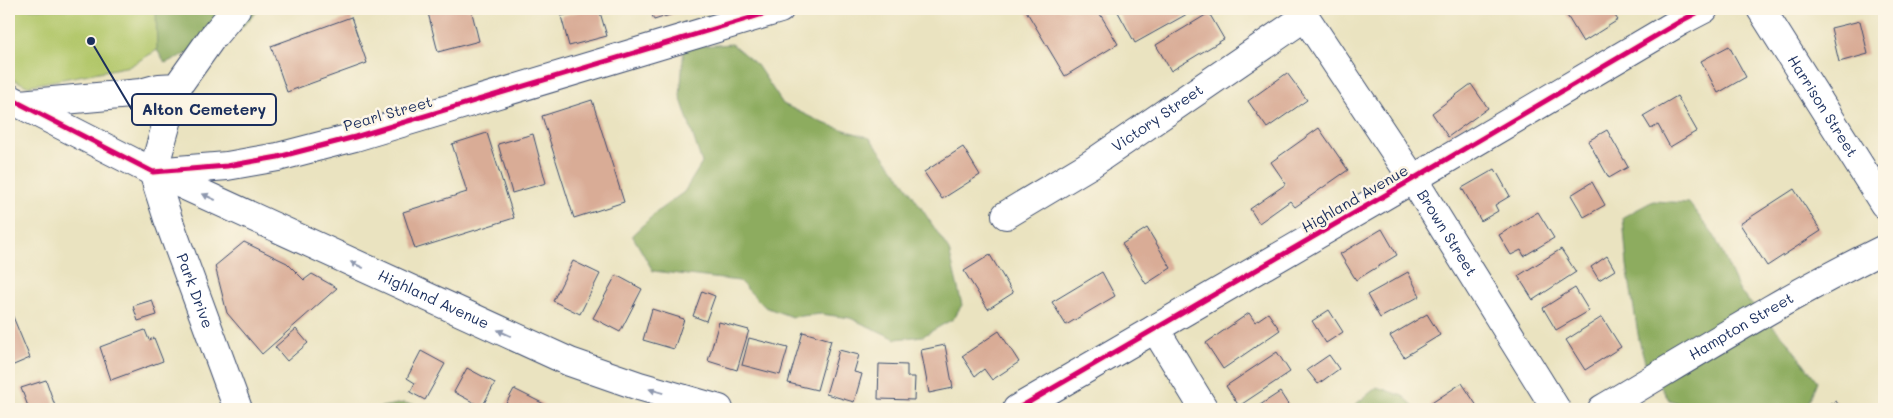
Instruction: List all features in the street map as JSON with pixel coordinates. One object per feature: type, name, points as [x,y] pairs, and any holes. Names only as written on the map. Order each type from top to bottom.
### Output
[{"type":"street","points":[[14,101],[153,172],[176,87],[211,39],[236,9]]},
{"type":"street","name":"Pearl Street","points":[[153,172],[227,166],[278,157],[355,137],[780,9]]},
{"type":"street","name":"Highland Avenue","points":[[1018,409],[1413,179],[1681,20],[1704,9]]},
{"type":"street","name":"Harrison Street","points":[[1760,9],[1884,204]]},
{"type":"street","name":"Brown Street","points":[[1302,13],[1413,179],[1556,409]]},
{"type":"street","name":"Victory Street","points":[[1006,214],[1091,164],[1302,13]]},
{"type":"street","points":[[14,101],[141,93],[159,88],[176,87]]},
{"type":"street","name":"Park Drive","points":[[153,172],[168,219],[238,409]]},
{"type":"street","name":"Highland Avenue","points":[[153,172],[570,362],[639,386],[720,409]]},
{"type":"street","name":"Hampton Street","points":[[1602,409],[1842,269],[1884,249]]},
{"type":"street","points":[[1156,329],[1204,409]]},
{"type":"green space","points":[[9,9],[211,9],[190,31],[130,66],[27,86],[9,77]]},
{"type":"green space","points":[[156,9],[260,9],[237,32],[165,63],[157,50]]},
{"type":"green space","points":[[732,44],[757,65],[783,104],[823,123],[870,138],[906,185],[949,250],[962,305],[953,319],[923,336],[896,339],[850,318],[821,314],[792,317],[765,307],[739,281],[653,271],[632,235],[659,210],[684,192],[702,163],[680,96],[684,47]]},
{"type":"green space","points":[[1653,201],[1689,203],[1715,237],[1740,292],[1787,341],[1817,381],[1806,409],[1699,409],[1669,400],[1645,362],[1639,340],[1627,266],[1623,217]]},
{"type":"green space","points":[[1377,387],[1403,396],[1417,409],[1359,409],[1356,404]]},
{"type":"green space","points":[[403,403],[451,409],[370,409]]},
{"type":"building","points":[[427,9],[471,9],[479,41],[438,52]]},
{"type":"building","points":[[589,9],[599,9],[607,36],[569,46],[561,16]]},
{"type":"building","points":[[650,9],[689,9],[654,20]]},
{"type":"building","points":[[1025,9],[1097,9],[1118,44],[1065,76]]},
{"type":"building","points":[[1125,9],[1196,9],[1135,43],[1118,12]]},
{"type":"building","points":[[1563,9],[1585,9],[1586,11],[1589,9],[1610,9],[1618,20],[1583,42]]},
{"type":"building","points":[[1209,13],[1224,39],[1171,71],[1156,45]]},
{"type":"building","points":[[351,17],[367,63],[287,92],[271,46]]},
{"type":"building","points":[[1860,21],[1868,54],[1839,62],[1831,28]]},
{"type":"building","points":[[1729,46],[1746,77],[1718,93],[1701,61]]},
{"type":"building","points":[[1287,73],[1307,100],[1267,128],[1248,101]]},
{"type":"building","points":[[1471,84],[1488,108],[1448,137],[1432,113]]},
{"type":"building","points":[[1677,96],[1697,131],[1670,147],[1658,125],[1651,129],[1643,116]]},
{"type":"building","points":[[592,100],[624,202],[574,218],[542,116]]},
{"type":"building","points":[[1319,128],[1348,170],[1295,207],[1290,201],[1259,223],[1250,209],[1286,184],[1271,162]]},
{"type":"building","points":[[1607,130],[1628,167],[1609,178],[1588,141]]},
{"type":"building","points":[[487,133],[514,218],[415,249],[403,212],[467,192],[452,144]]},
{"type":"building","points":[[533,134],[546,183],[512,193],[498,144]]},
{"type":"building","points":[[963,147],[980,175],[942,199],[924,172]]},
{"type":"building","points":[[1495,169],[1510,196],[1495,205],[1498,211],[1481,221],[1462,188]]},
{"type":"building","points":[[1592,182],[1605,205],[1584,217],[1571,195]]},
{"type":"building","points":[[1794,189],[1821,231],[1767,266],[1740,224]]},
{"type":"building","points":[[1538,212],[1554,238],[1524,256],[1521,250],[1511,255],[1499,235]]},
{"type":"building","points":[[1147,228],[1171,268],[1146,284],[1122,244]]},
{"type":"building","points":[[1382,229],[1397,255],[1356,280],[1340,254]]},
{"type":"building","points":[[244,242],[287,263],[304,280],[312,274],[337,288],[262,354],[227,313],[215,266]]},
{"type":"building","points":[[1561,249],[1576,272],[1533,300],[1518,276]]},
{"type":"building","points":[[990,255],[1013,293],[988,309],[964,271]]},
{"type":"building","points":[[1607,256],[1615,270],[1599,280],[1591,267]]},
{"type":"building","points":[[573,261],[600,274],[580,314],[553,301]]},
{"type":"building","points":[[1102,272],[1115,296],[1066,325],[1052,302]]},
{"type":"building","points":[[1408,272],[1420,296],[1380,318],[1367,295]]},
{"type":"building","points":[[616,275],[642,289],[620,332],[593,318]]},
{"type":"building","points":[[1575,288],[1589,311],[1556,330],[1543,308]]},
{"type":"building","points":[[702,291],[715,296],[706,321],[693,316]]},
{"type":"building","points":[[152,300],[157,315],[138,321],[133,306]]},
{"type":"building","points":[[9,307],[30,358],[9,367]]},
{"type":"building","points":[[652,309],[684,319],[674,349],[643,340]]},
{"type":"building","points":[[1329,310],[1343,332],[1326,343],[1312,321]]},
{"type":"building","points":[[1249,313],[1255,322],[1268,313],[1280,330],[1223,369],[1206,343]]},
{"type":"building","points":[[1427,314],[1440,335],[1404,357],[1390,336]]},
{"type":"building","points":[[1602,317],[1621,347],[1585,370],[1566,340]]},
{"type":"building","points":[[719,322],[749,330],[737,370],[708,361]]},
{"type":"building","points":[[296,329],[308,343],[287,361],[275,347]]},
{"type":"building","points":[[145,330],[149,340],[154,338],[163,361],[111,380],[100,347]]},
{"type":"building","points":[[999,331],[1019,362],[992,380],[984,369],[975,376],[962,356]]},
{"type":"building","points":[[803,332],[831,340],[817,390],[788,383]]},
{"type":"building","points":[[749,338],[788,348],[780,375],[742,365]]},
{"type":"building","points":[[945,345],[953,388],[929,393],[921,350]]},
{"type":"building","points":[[839,350],[859,355],[854,372],[862,374],[854,402],[826,394]]},
{"type":"building","points":[[421,351],[445,364],[425,400],[410,392],[415,383],[407,378]]},
{"type":"building","points":[[1277,352],[1290,372],[1239,406],[1226,386]]},
{"type":"building","points":[[1329,355],[1339,369],[1318,384],[1307,370]]},
{"type":"building","points":[[879,364],[907,365],[907,377],[915,377],[914,400],[878,399]]},
{"type":"building","points":[[467,368],[495,383],[482,407],[454,392]]},
{"type":"building","points":[[46,380],[56,409],[29,409],[21,388]]},
{"type":"building","points":[[1462,383],[1479,409],[1434,409],[1430,404]]},
{"type":"building","points":[[514,389],[544,404],[541,409],[503,409]]},
{"type":"building","points":[[1280,392],[1291,409],[1254,409]]},
{"type":"building","points":[[1836,401],[1841,409],[1823,409]]},
{"type":"cycle path","points":[[9,98],[153,172],[227,166],[278,157],[355,137],[780,9]]},
{"type":"cycle path","points":[[1017,409],[1704,9]]},
{"type":"place","name":"Alton Cemetery","points":[[91,41]]}]
